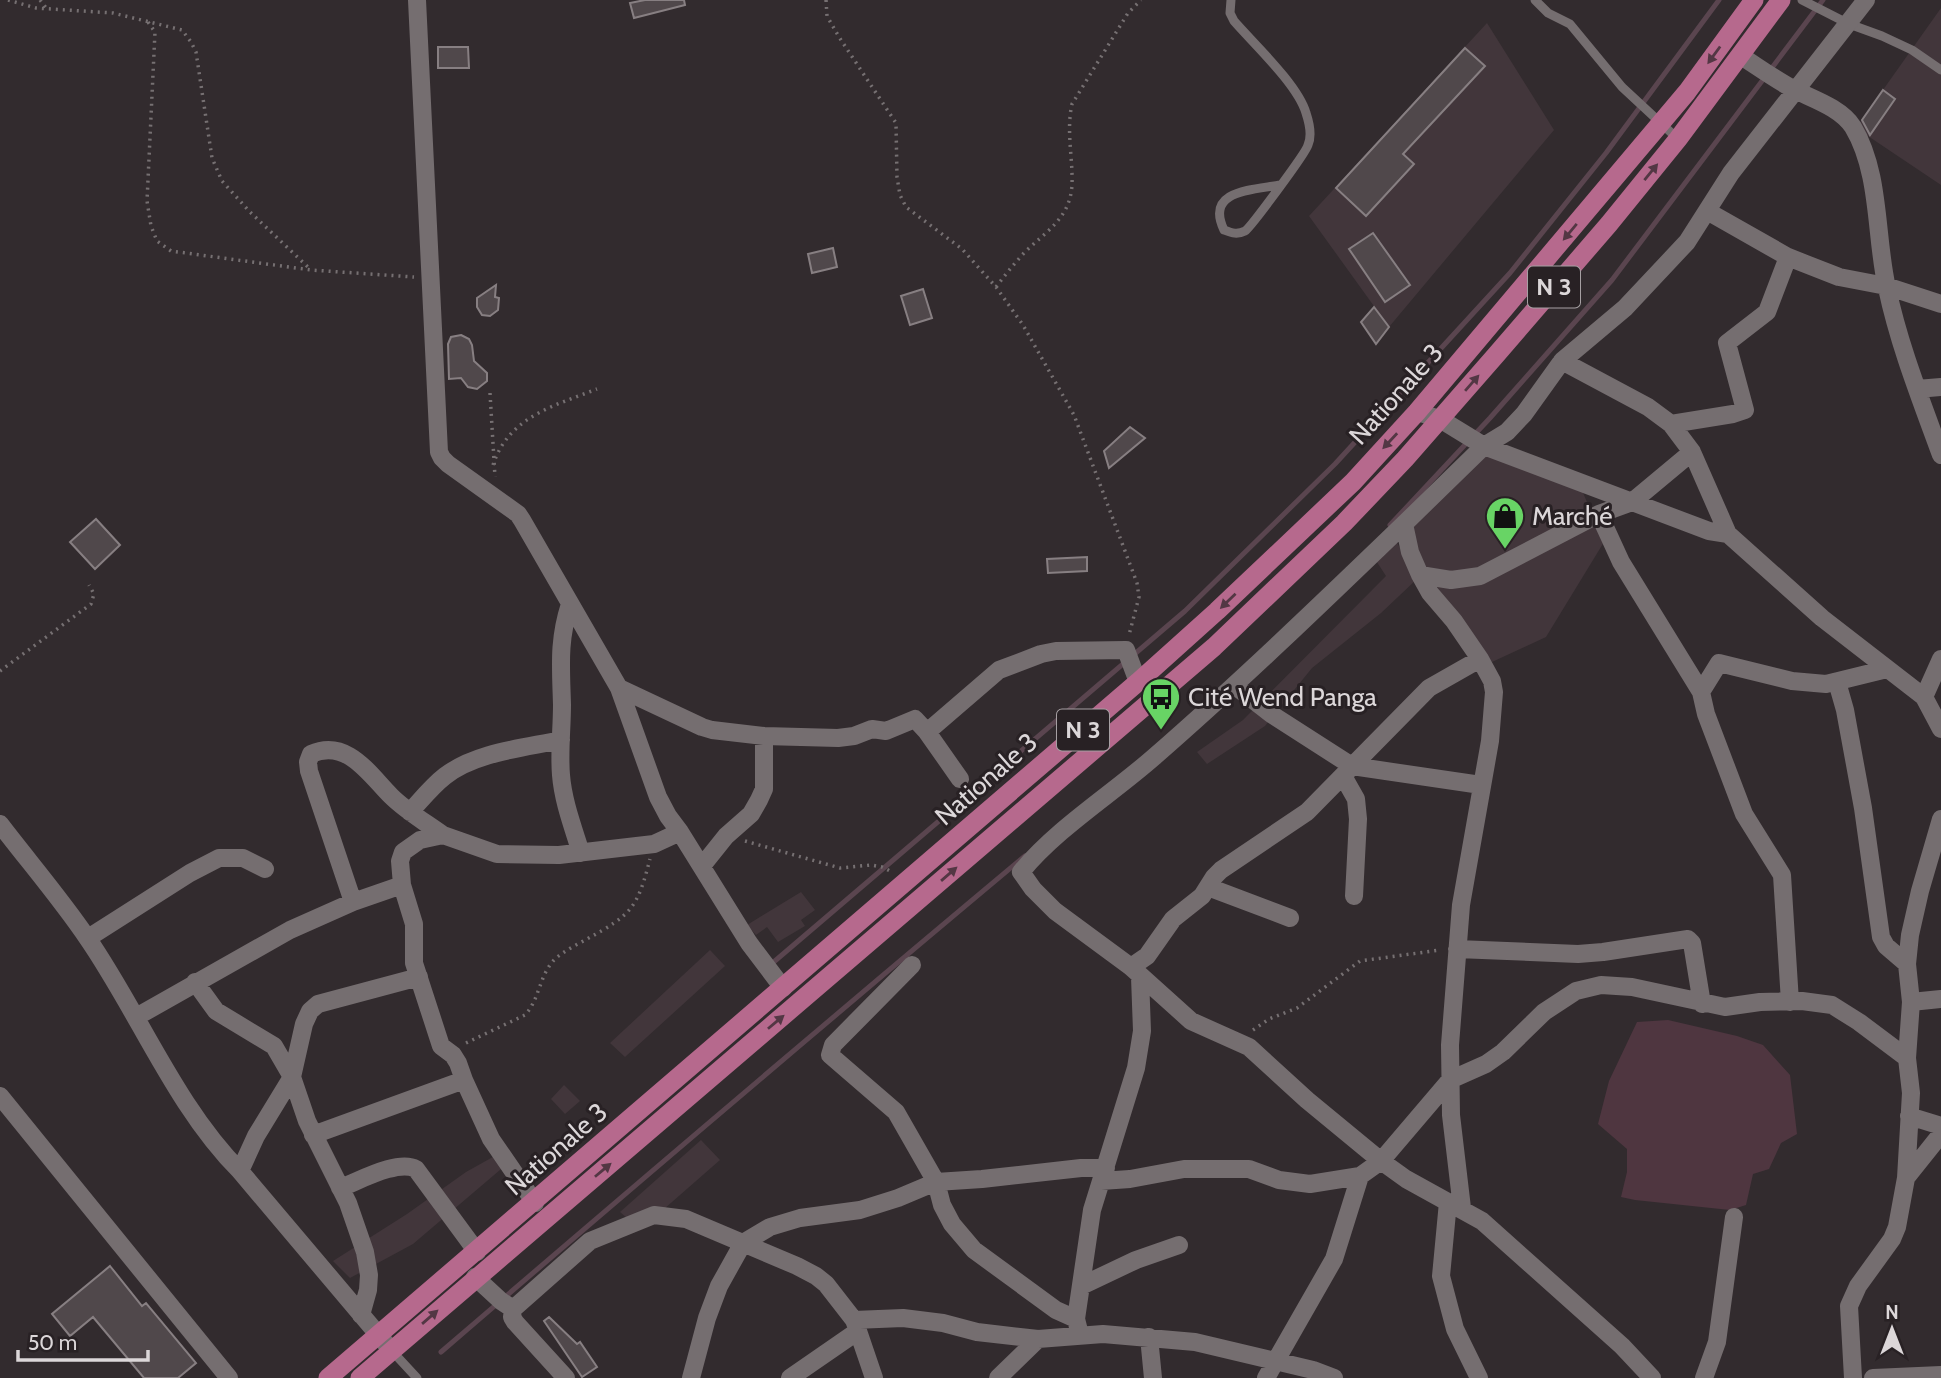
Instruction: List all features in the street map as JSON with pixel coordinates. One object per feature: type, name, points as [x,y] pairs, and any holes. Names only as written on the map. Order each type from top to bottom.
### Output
[{"type":"main road","name":"Nationale 3","points":[[328,1378],[386,1343],[477,1252],[1138,682],[1353,482],[1417,412],[1687,92],[1754,0]]},
{"type":"main road","name":"Nationale 3","points":[[475,1277],[1214,647],[1344,523],[1440,419],[1609,224],[1678,139],[1781,0]]},
{"type":"main road","name":"N 3","points":[[360,1378],[386,1343],[475,1277]]},
{"type":"street","points":[[417,0],[432,278],[437,433],[442,458],[518,514],[619,688],[667,816],[680,832],[750,943],[783,988]]},
{"type":"street","points":[[1652,1378],[1622,1346],[1482,1221],[1406,1179],[1381,1161],[1307,1100],[1249,1047],[1191,1021],[1135,972],[1055,911],[1033,889],[1021,872],[1036,854],[1131,777],[1235,686],[1484,446],[1507,432],[1524,414],[1562,361],[1625,308],[1687,242],[1731,173],[1866,0]]},
{"type":"street","points":[[1741,55],[1795,90],[1814,97],[1852,127],[1870,175],[1886,286],[1894,321],[1941,455]]},
{"type":"street","points":[[1707,211],[1788,257],[1839,276],[1886,286],[1941,304]]},
{"type":"street","points":[[1671,424],[1745,410],[1727,343],[1767,312],[1788,257]]},
{"type":"street","points":[[1562,361],[1648,407],[1671,424],[1692,452],[1728,534],[1822,618],[1924,697],[1941,729]]},
{"type":"street","points":[[1917,389],[1941,387]]},
{"type":"street","points":[[1417,412],[1440,419],[1484,446],[1709,531],[1728,534]]},
{"type":"street","points":[[1420,575],[1451,580],[1480,576],[1599,514],[1632,502],[1692,452]]},
{"type":"street","points":[[1599,514],[1621,562],[1701,692],[1706,714],[1744,814],[1782,875],[1790,1002]]},
{"type":"street","points":[[1404,524],[1410,552],[1420,575],[1430,593],[1454,621],[1480,659],[1492,681],[1494,692],[1490,741],[1461,905],[1457,949],[1450,1080],[1455,1205],[1443,1282],[1455,1329],[1479,1378]]},
{"type":"street","points":[[570,604],[562,630],[560,650],[560,757],[564,796],[581,853]]},
{"type":"street","points":[[927,732],[999,670],[1041,654],[1056,651],[1126,650],[1138,682]]},
{"type":"street","points":[[1078,1327],[1087,1231],[1136,1068],[1142,1031],[1135,972],[1172,919],[1202,896],[1214,877],[1230,863],[1307,812],[1429,688],[1480,659]]},
{"type":"street","points":[[1701,692],[1719,663],[1792,681],[1826,684],[1887,668]]},
{"type":"street","points":[[1924,697],[1939,669]]},
{"type":"street","points":[[1837,682],[1845,710],[1863,808],[1881,937],[1886,946],[1907,964]]},
{"type":"street","points":[[1235,686],[1348,771],[1481,785]]},
{"type":"street","points":[[619,688],[702,727],[729,733],[854,737],[872,729],[886,731],[914,719],[927,732],[960,779]]},
{"type":"street","points":[[702,866],[726,836],[751,814],[764,789],[764,736]]},
{"type":"street","points":[[410,812],[445,775],[464,764],[499,753],[561,740]]},
{"type":"street","points":[[353,902],[309,771],[311,754],[320,750],[338,751],[362,763],[391,796],[443,835],[498,853],[581,853],[654,844],[680,832]]},
{"type":"street","points":[[1348,771],[1356,799],[1358,819],[1354,896]]},
{"type":"street","points":[[1853,1378],[1849,1306],[1858,1286],[1892,1239],[1897,1227],[1906,1178],[1911,1093],[1907,964],[1917,902],[1941,819]]},
{"type":"street","points":[[0,824],[88,938],[195,1117],[217,1148],[240,1171],[386,1343]]},
{"type":"street","points":[[443,835],[420,840],[403,852],[400,861],[402,885],[414,923],[413,951],[419,977],[441,1046],[458,1063],[491,1139],[534,1203]]},
{"type":"street","points":[[88,938],[190,873],[219,858],[243,858],[265,869]]},
{"type":"street","points":[[136,1017],[290,930],[353,902],[402,885]]},
{"type":"street","points":[[1208,887],[1290,918]]},
{"type":"street","points":[[1457,949],[1578,954],[1688,939],[1692,943],[1702,1004]]},
{"type":"street","points":[[912,965],[833,1045],[830,1055],[896,1112],[936,1182],[952,1224],[974,1250],[1078,1327]]},
{"type":"street","points":[[240,1171],[256,1136],[292,1077],[304,1024],[310,1011],[318,1004],[419,977]]},
{"type":"street","points":[[195,982],[216,1011],[274,1046],[292,1077],[313,1135],[348,1203],[368,1264],[368,1290],[361,1315]]},
{"type":"street","points":[[691,1378],[706,1318],[715,1296],[743,1243],[770,1227],[800,1218],[860,1210],[936,1182],[1081,1168],[1130,1179],[1184,1169],[1249,1169],[1279,1181],[1310,1184],[1360,1176],[1381,1161],[1450,1080],[1494,1058],[1544,1012],[1580,989],[1601,985],[1632,987],[1724,1007],[1760,1002],[1816,1002],[1832,1005],[1908,1058]]},
{"type":"street","points":[[1910,1002],[1941,999]]},
{"type":"street","points":[[313,1135],[464,1080]]},
{"type":"street","points":[[0,1096],[229,1378]]},
{"type":"street","points":[[1909,1116],[1941,1126]]},
{"type":"street","points":[[1906,1178],[1941,1133]]},
{"type":"street","points":[[340,1188],[397,1166],[411,1166],[416,1169],[477,1252]]},
{"type":"street","points":[[1266,1378],[1274,1360],[1335,1259],[1360,1176]]},
{"type":"street","points":[[513,1309],[590,1241],[654,1215],[686,1219],[816,1276],[826,1284],[856,1326],[874,1378]]},
{"type":"street","points":[[1704,1378],[1717,1342],[1734,1217]]},
{"type":"street","points":[[1081,1286],[1136,1259],[1179,1245]]},
{"type":"street","points":[[475,1277],[513,1309],[514,1322],[566,1378]]},
{"type":"street","points":[[790,1378],[856,1326],[903,1318],[943,1323],[977,1332],[1038,1339],[1078,1327],[1195,1342],[1274,1360],[1334,1378]]},
{"type":"street","points":[[1149,1337],[1153,1378]]},
{"type":"street","points":[[998,1378],[1038,1339]]},
{"type":"street","points":[[1873,1378],[1941,1375]]},
{"type":"lane","points":[[1231,0],[1230,13],[1234,21],[1290,85],[1306,111],[1310,131],[1309,145],[1280,185],[1246,231],[1234,234],[1224,230],[1219,218],[1223,201],[1234,193],[1280,185]]},
{"type":"lane","points":[[1535,0],[1548,13],[1570,24],[1622,87],[1678,139]]},
{"type":"lane","points":[[1802,0],[1849,24],[1912,50],[1941,70]]},
{"type":"lane","points":[[386,1343],[417,1378]]},
{"type":"path","points":[[8,0],[47,9],[113,13],[181,30],[196,52],[212,158],[222,181],[249,211],[311,270]]},
{"type":"path","points":[[40,0],[47,9]]},
{"type":"path","points":[[826,0],[827,16],[896,123],[897,177],[900,195],[906,207],[951,239],[996,286],[1023,325],[1074,415],[1137,583],[1139,597],[1126,650]]},
{"type":"path","points":[[996,286],[1025,252],[1056,226],[1067,209],[1072,187],[1072,104],[1128,13],[1141,0]]},
{"type":"path","points":[[148,22],[155,32],[147,201],[157,242],[171,251],[184,254],[242,259],[311,270],[432,278]]},
{"type":"path","points":[[493,465],[499,447],[522,422],[597,389]]},
{"type":"path","points":[[490,393],[496,482]]},
{"type":"path","points":[[0,671],[91,604],[94,594],[89,585]]},
{"type":"path","points":[[726,836],[840,868],[871,865],[883,867],[908,882]]},
{"type":"path","points":[[448,1052],[525,1015],[532,1007],[543,975],[555,959],[617,922],[633,908],[644,884],[654,844]]},
{"type":"path","points":[[1236,1041],[1269,1019],[1297,1008],[1360,961],[1457,949]]},
{"type":"shaded area","points":[[1941,8],[1941,185],[1856,128]]},
{"type":"shaded area","points":[[1487,23],[1554,130],[1389,327],[1309,216]]},
{"type":"shaded area","points":[[1491,447],[1581,488],[1604,542],[1546,637],[1492,662],[1451,608],[1430,588],[1409,537],[1416,515]]},
{"type":"shaded area","points":[[1394,537],[1417,579],[1381,613],[1312,668],[1265,726],[1207,764],[1197,752],[1243,720],[1386,576],[1373,556]]},
{"type":"shaded area","points":[[801,892],[815,910],[801,920],[805,926],[778,942],[767,927],[756,935],[747,925]]},
{"type":"shaded area","points":[[710,950],[725,966],[625,1057],[610,1043]]},
{"type":"shaded area","points":[[1668,1020],[1763,1045],[1790,1075],[1797,1134],[1781,1143],[1769,1169],[1753,1174],[1746,1205],[1730,1210],[1621,1197],[1627,1172],[1627,1149],[1598,1124],[1609,1081],[1637,1022]]},
{"type":"shaded area","points":[[564,1085],[580,1101],[565,1114],[551,1099]]},
{"type":"shaded area","points":[[701,1140],[720,1160],[656,1216],[635,1225],[620,1212]]},
{"type":"shaded area","points":[[500,1153],[507,1164],[413,1244],[350,1278],[333,1261],[466,1172]]},
{"type":"building","points":[[645,0],[684,0],[685,5],[634,18],[630,3]]},
{"type":"building","points":[[438,47],[468,47],[469,68],[438,68]]},
{"type":"building","points":[[1465,48],[1485,66],[1403,154],[1414,164],[1366,216],[1336,188]]},
{"type":"building","points":[[1883,90],[1895,99],[1870,135],[1862,120]]},
{"type":"building","points":[[1373,233],[1410,285],[1385,302],[1349,249]]},
{"type":"building","points":[[833,248],[837,267],[812,273],[808,254]]},
{"type":"building","points":[[496,285],[498,310],[490,316],[482,315],[477,307],[477,298]]},
{"type":"building","points":[[923,289],[932,318],[910,325],[901,296]]},
{"type":"building","points":[[1374,307],[1389,327],[1376,344],[1361,322]]},
{"type":"building","points":[[461,335],[469,339],[474,361],[487,373],[487,381],[477,389],[468,387],[461,378],[449,379],[448,344],[451,337]]},
{"type":"building","points":[[1130,427],[1145,438],[1109,468],[1104,451]]},
{"type":"building","points":[[96,519],[120,545],[95,569],[70,542]]},
{"type":"building","points":[[1087,557],[1087,571],[1048,573],[1047,559]]},
{"type":"building","points":[[110,1266],[142,1306],[146,1303],[196,1363],[178,1378],[144,1378],[93,1317],[70,1336],[52,1314]]},
{"type":"building","points":[[549,1317],[577,1344],[580,1342],[597,1367],[582,1377],[544,1321]]},
{"type":"waterway","points":[[769,966],[1185,611],[1335,464],[1510,273],[1606,153],[1719,0]]},
{"type":"waterway","points":[[1390,525],[1490,418],[1612,280],[1823,0]]},
{"type":"waterway","points":[[441,1352],[1025,856]]},
{"type":"place","name":"Marché","points":[[1505,550]]},
{"type":"place","name":"Cité Wend Panga","points":[[1161,731]]}]
